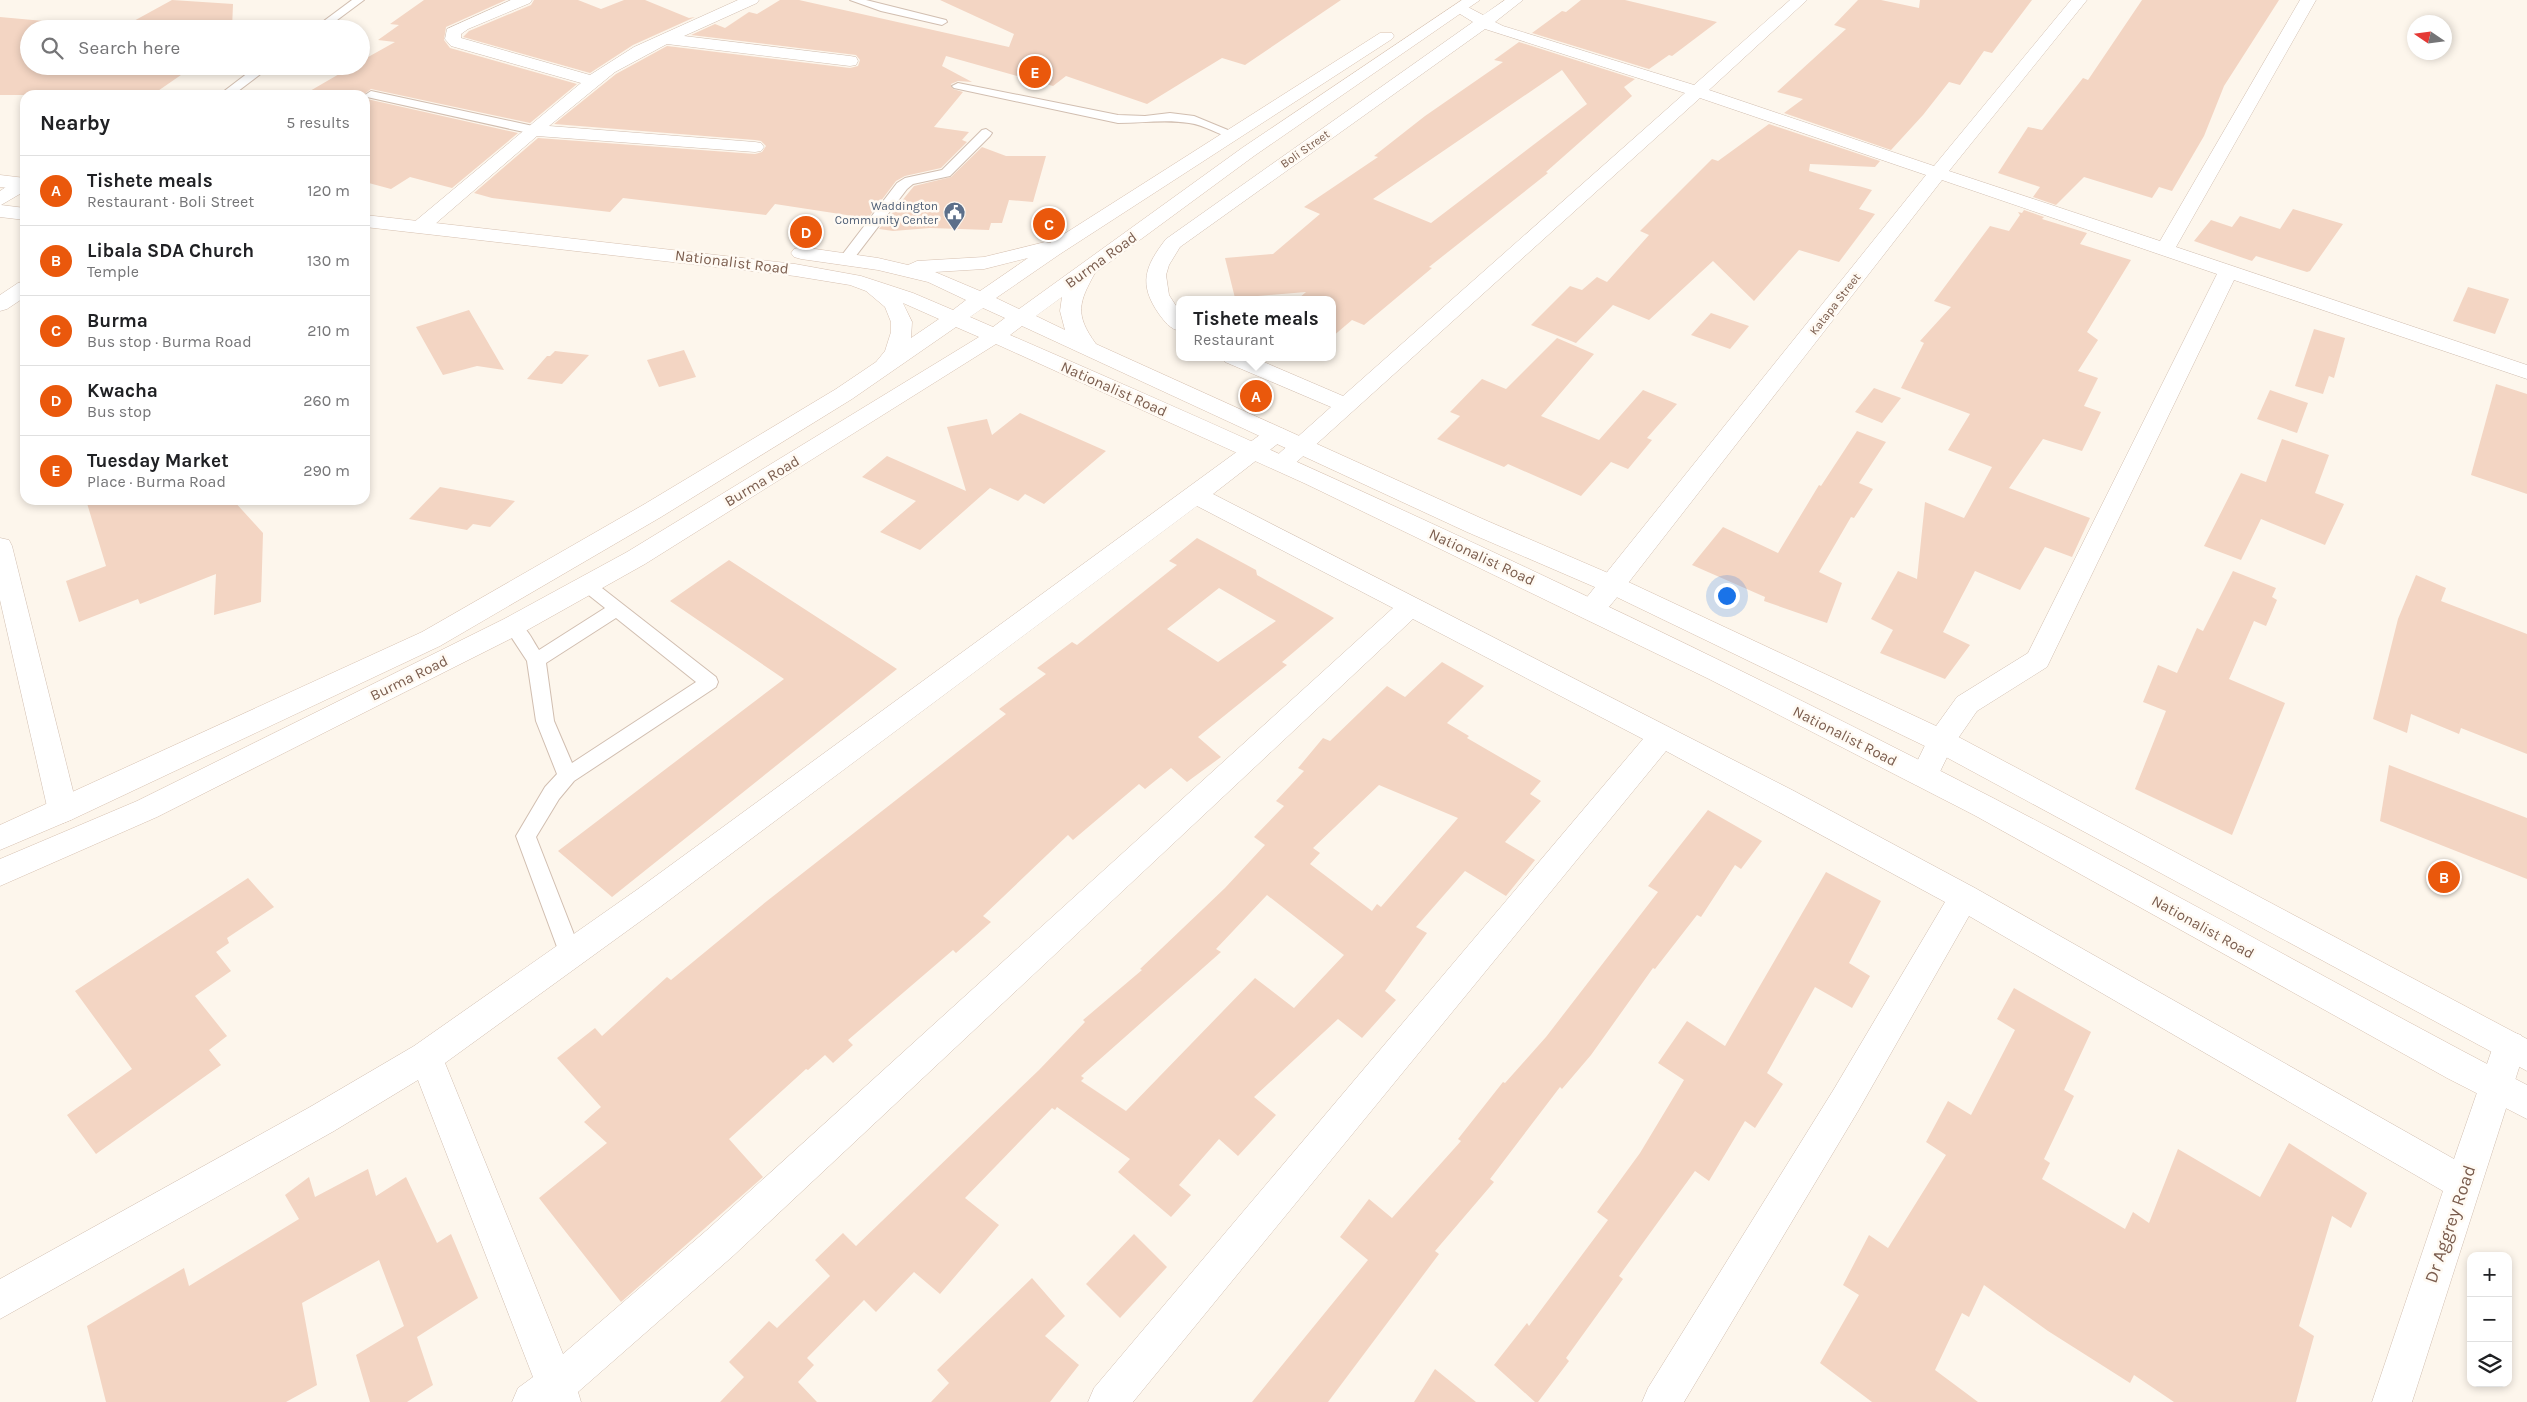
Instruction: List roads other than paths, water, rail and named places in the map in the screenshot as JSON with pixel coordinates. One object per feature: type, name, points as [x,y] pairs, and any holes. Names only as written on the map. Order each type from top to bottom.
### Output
[{"type":"street","points":[[524,0],[462,26],[453,32],[452,39],[462,45],[594,81]]},
{"type":"street","points":[[420,227],[533,130],[623,59],[750,0]]},
{"type":"street","points":[[1425,11],[1441,0]]},
{"type":"street","name":"Boli Street","points":[[1176,321],[1170,315],[1155,283],[1156,268],[1161,257],[1173,243],[1515,0]]},
{"type":"street","points":[[0,1300],[322,1119],[426,1057],[571,955],[1196,495],[1279,448],[1345,405],[1799,0]]},
{"type":"street","name":"Katapa Street","points":[[1592,609],[1613,586],[1938,172],[2079,0]]},
{"type":"street","points":[[2165,249],[2308,0]]},
{"type":"street","points":[[1466,4],[1484,22],[1515,35],[1698,92],[2527,372]]},
{"type":"street","name":"Burma Road","points":[[0,873],[147,809],[513,626],[653,548],[996,336],[1248,152],[1466,4]]},
{"type":"street","name":"Burma Road","points":[[0,838],[431,639],[652,511],[844,394],[1079,234],[1400,27]]},
{"type":"street","points":[[665,39],[850,60]]},
{"type":"street","points":[[533,130],[755,148]]},
{"type":"street","points":[[0,166],[20,177]]},
{"type":"street","points":[[0,182],[20,180]]},
{"type":"street","points":[[0,200],[20,182]]},
{"type":"street","name":"Nationalist Road","points":[[370,205],[847,258],[935,278],[1089,349],[1592,609],[1924,776],[2512,1095]]},
{"type":"street","points":[[0,211],[20,213]]},
{"type":"street","name":"Nationalist Road","points":[[370,222],[795,270],[863,283],[906,296],[1056,363],[1476,526],[1613,586],[1941,741],[2518,1051]]},
{"type":"street","points":[[878,264],[912,267],[984,263],[1050,246],[1079,234]]},
{"type":"street","points":[[1086,271],[1072,294],[1070,318],[1077,334],[1089,349]]},
{"type":"street","points":[[1924,776],[1941,741],[1967,704],[2038,660],[2228,271]]},
{"type":"street","points":[[863,283],[881,292],[894,306],[902,320],[903,336],[896,353],[881,369]]},
{"type":"street","points":[[0,305],[20,291]]},
{"type":"street","points":[[941,369],[969,360],[998,355],[1028,356],[1056,363]]},
{"type":"street","points":[[1242,361],[1345,405]]},
{"type":"street","points":[[1196,495],[1663,735],[1964,897],[2463,1183]]},
{"type":"street","points":[[0,546],[64,810]]},
{"type":"street","points":[[426,1057],[551,1396],[720,1244],[1411,606]]},
{"type":"street","points":[[1108,1402],[1663,735]]},
{"type":"street","points":[[1662,1402],[1846,1100],[1964,897]]},
{"type":"street","name":"Dr Aggrey Road","points":[[2392,1402],[2463,1183],[2512,1095],[2518,1051]]},
{"type":"lane","points":[[331,20],[359,0]]},
{"type":"lane","points":[[855,0],[884,10],[942,22]]},
{"type":"lane","points":[[232,90],[253,75]]},
{"type":"lane","points":[[958,86],[1118,119],[1145,120],[1170,117],[1194,120],[1234,135]]},
{"type":"lane","points":[[371,95],[533,130]]},
{"type":"lane","points":[[847,258],[902,186],[909,181],[946,173],[986,133]]},
{"type":"lane","points":[[571,955],[526,836],[552,793],[567,776],[709,682],[587,585]]},
{"type":"lane","points":[[536,660],[617,608]]},
{"type":"lane","points":[[513,626],[536,660],[545,721],[567,776]]},
{"type":"place","name":"Tuesday Market","points":[[1035,72]]},
{"type":"place","name":"Burma","points":[[1049,224]]},
{"type":"place","name":"Kwacha","points":[[806,232]]},
{"type":"place","name":"Waddington Community Center","points":[[954,232]]},
{"type":"place","name":"Tishete meals","points":[[1256,396]]},
{"type":"place","name":"Libala SDA Church","points":[[2444,877]]}]
